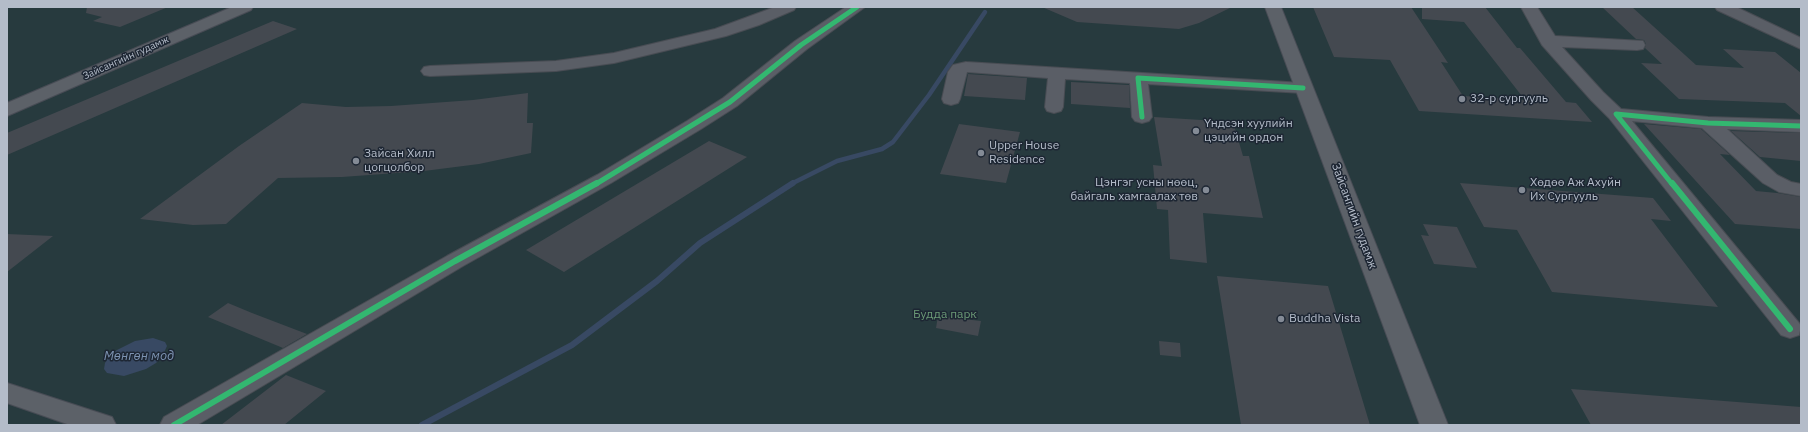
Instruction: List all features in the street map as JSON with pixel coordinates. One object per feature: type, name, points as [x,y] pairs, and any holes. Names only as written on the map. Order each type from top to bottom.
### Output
[{"type":"main road","name":"Зайсангийн гудамж","points":[[7,110],[246,7]]},
{"type":"main road","name":"Зайсангийн гудамж","points":[[1273,7],[1303,88],[1357,221],[1382,293],[1434,425]]},
{"type":"main road","points":[[7,393],[102,425]]},
{"type":"street","points":[[430,71],[556,66],[614,58],[720,33],[753,22],[788,7]]},
{"type":"street","points":[[174,425],[455,261],[604,179],[694,125],[730,102],[801,45],[857,7]]},
{"type":"street","points":[[1529,7],[1548,41],[1597,96],[1616,114],[1790,329]]},
{"type":"street","points":[[1723,7],[1801,44]]},
{"type":"street","points":[[1548,41],[1637,45]]},
{"type":"street","points":[[951,99],[957,72],[959,69],[966,67],[1303,88]]},
{"type":"street","points":[[1054,107],[1057,73]]},
{"type":"street","points":[[1138,78],[1142,117]]},
{"type":"street","points":[[1616,114],[1708,124],[1801,126]]},
{"type":"street","points":[[1708,124],[1770,179],[1786,188],[1801,190]]},
{"type":"green space","name":"Будда парк","points":[[7,7],[1801,7],[1801,425],[7,425]]},
{"type":"water","name":"Мөнгөн мод","points":[[153,338],[165,342],[167,346],[162,357],[156,363],[146,369],[124,376],[107,373],[104,369],[105,363],[109,356],[117,350],[135,341]]},
{"type":"building","points":[[87,7],[168,7],[120,27],[93,21],[102,17],[86,13]]},
{"type":"building","points":[[1042,7],[1232,7],[1199,23],[1179,29],[1077,22]]},
{"type":"building","points":[[1313,7],[1411,7],[1448,63],[1441,62],[1463,96],[1525,100],[1464,22],[1422,19],[1422,7],[1485,7],[1517,48],[1520,48],[1566,102],[1576,103],[1592,122],[1419,111],[1390,60],[1334,57]]},
{"type":"building","points":[[1602,7],[1632,7],[1696,65],[1744,68],[1723,49],[1775,52],[1801,73],[1801,116],[1785,103],[1679,99],[1641,63],[1662,64],[1645,48],[1646,44],[1644,40],[1636,39]]},
{"type":"building","points":[[273,21],[297,29],[7,155],[7,133]]},
{"type":"building","points":[[968,74],[1027,78],[1025,100],[964,96]]},
{"type":"building","points":[[1071,82],[1129,85],[1130,108],[1071,104]]},
{"type":"building","name":"Зайсан Хилл цогцолбор","points":[[528,93],[527,123],[533,123],[531,153],[479,164],[424,171],[342,177],[278,178],[226,224],[193,225],[140,219],[239,146],[302,103],[346,107],[391,106],[473,100]]},
{"type":"building","points":[[1154,117],[1233,122],[1243,156],[1249,156],[1263,218],[1203,213],[1207,263],[1170,259],[1168,210],[1157,209],[1153,165],[1162,166]]},
{"type":"building","name":"Upper House Residence","points":[[959,124],[1020,132],[1006,183],[940,174]]},
{"type":"building","points":[[1644,124],[1701,129],[1730,155],[1720,154],[1756,191],[1801,197],[1801,229],[1735,224]]},
{"type":"building","points":[[1731,131],[1801,133],[1801,161],[1760,157]]},
{"type":"building","points":[[709,141],[747,157],[564,272],[526,250]]},
{"type":"building","points":[[1460,183],[1653,198],[1671,221],[1651,219],[1718,307],[1552,292],[1517,230],[1484,227]]},
{"type":"building","points":[[1423,224],[1457,227],[1477,268],[1434,264],[1421,235],[1429,236]]},
{"type":"building","points":[[7,234],[53,236],[7,272]]},
{"type":"building","name":"Buddha Vista","points":[[1217,276],[1328,286],[1370,425],[1241,425]]},
{"type":"building","points":[[228,303],[307,334],[283,348],[208,317]]},
{"type":"building","points":[[938,316],[981,321],[978,336],[936,328]]},
{"type":"building","points":[[1159,341],[1180,343],[1181,357],[1160,355]]},
{"type":"building","points":[[286,375],[326,391],[284,425],[221,425]]},
{"type":"building","points":[[1571,389],[1801,407],[1801,425],[1591,425]]},
{"type":"waterway","points":[[793,183],[837,161],[882,149],[893,142],[929,95],[985,12]]},
{"type":"waterway","points":[[422,425],[572,345],[657,281],[700,243],[793,183]]},
{"type":"cycle path","points":[[174,425],[455,261],[604,179],[694,125],[730,102],[801,45],[857,7]]},
{"type":"cycle path","points":[[1142,117],[1138,78],[1303,88]]},
{"type":"cycle path","points":[[1790,329],[1616,114],[1708,123],[1801,126]]},
{"type":"place","name":"32-р сургууль","points":[[1462,99]]},
{"type":"place","name":"Үндсэн хуулийн цэцийн ордон","points":[[1196,131]]},
{"type":"place","name":"Upper House Residence","points":[[981,153]]},
{"type":"place","name":"Зайсан Хилл цогцолбор","points":[[356,161]]},
{"type":"place","name":"Цэнгэг усны нөөц, байгаль хамгаалах төв","points":[[1206,190]]},
{"type":"place","name":"Хөдөө Аж Ахуйн Их Сургууль","points":[[1522,190]]},
{"type":"place","name":"Buddha Vista","points":[[1281,319]]}]
